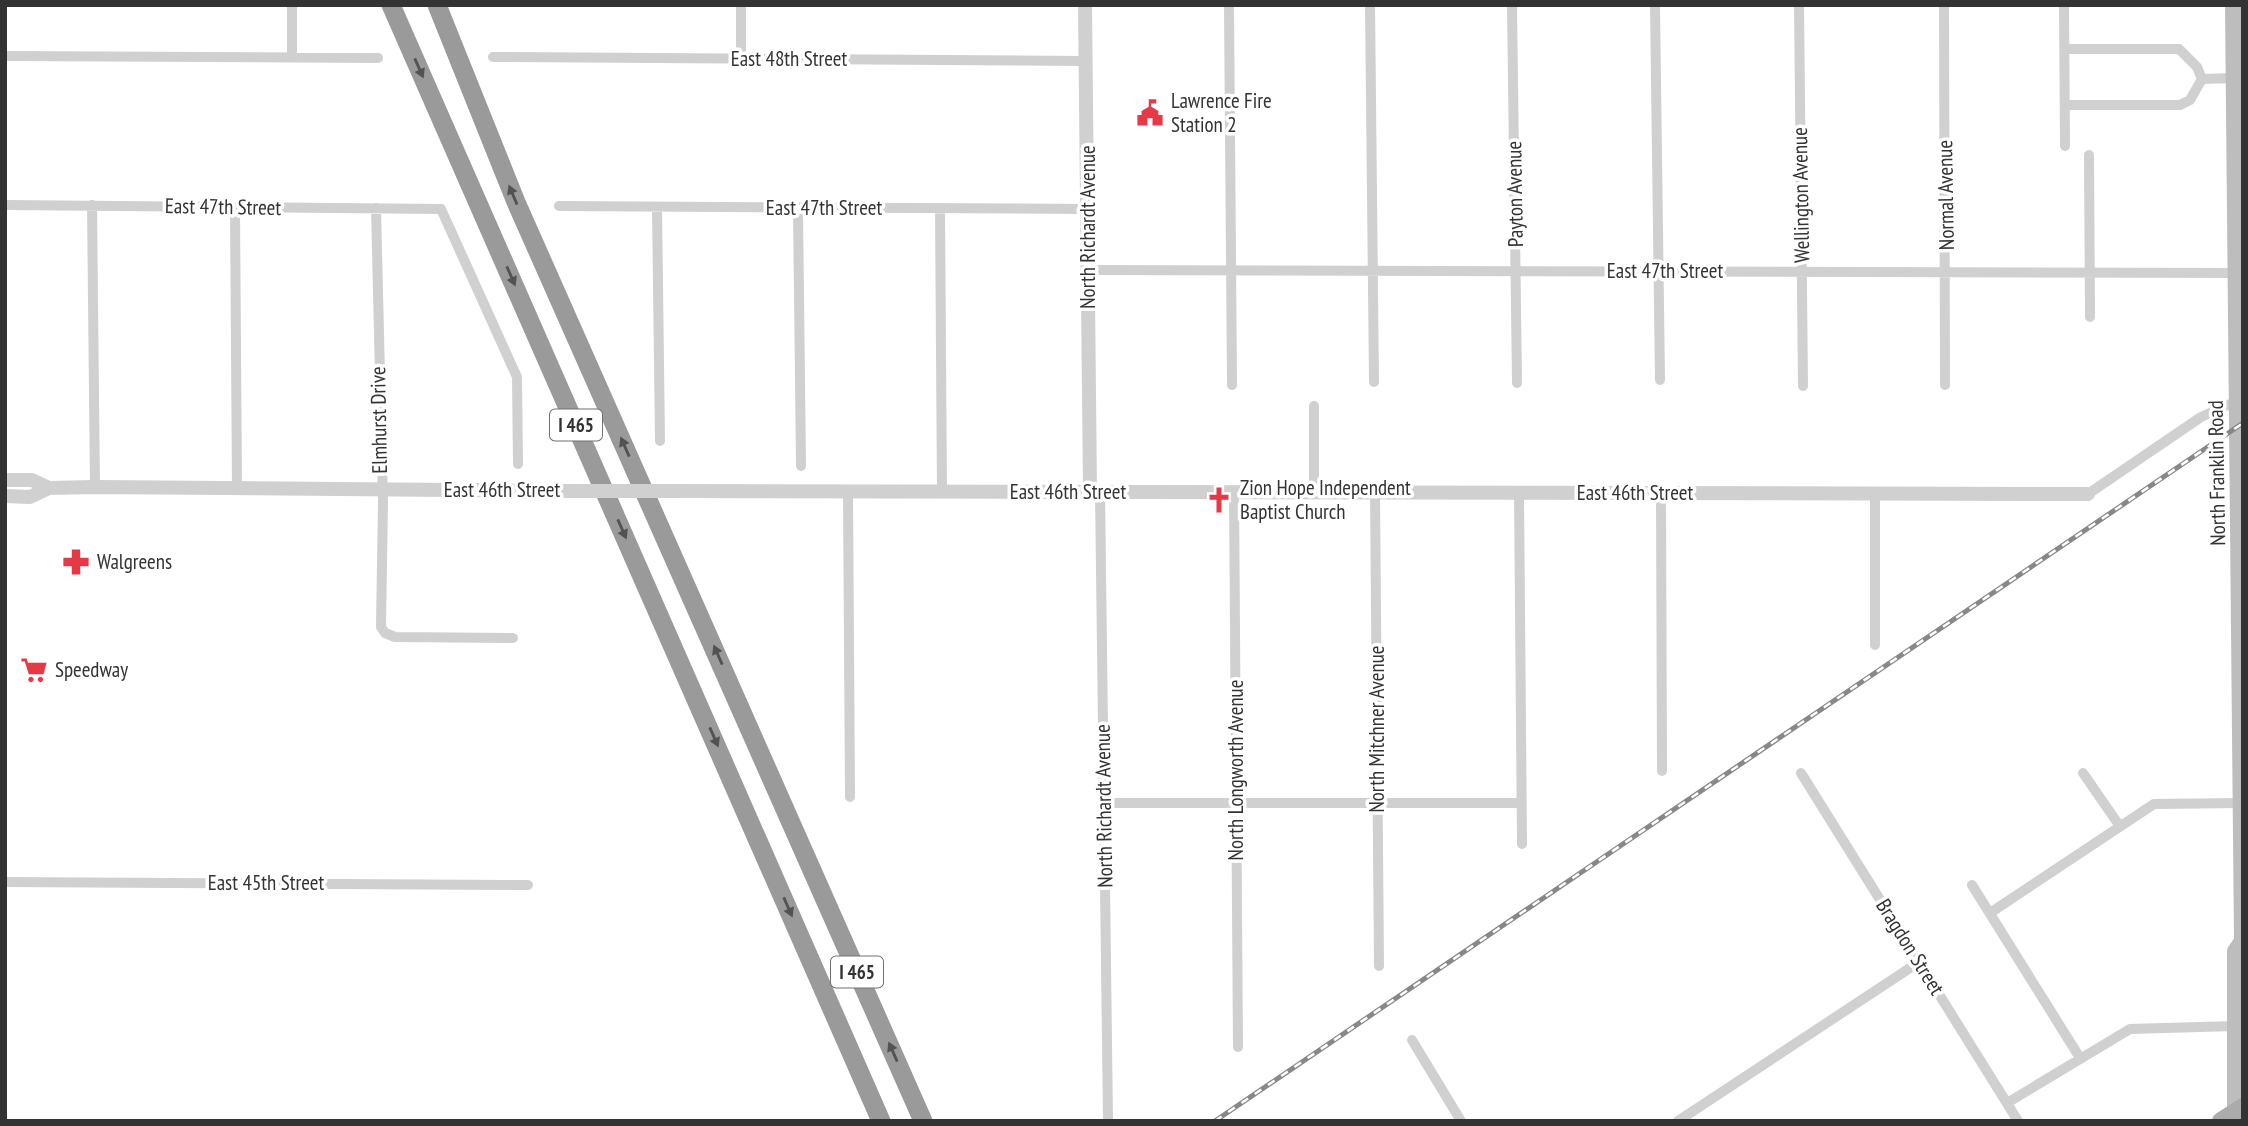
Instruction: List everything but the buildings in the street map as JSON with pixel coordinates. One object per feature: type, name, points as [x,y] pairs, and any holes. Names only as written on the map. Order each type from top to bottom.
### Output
[{"type":"highway","name":"I 465","points":[[391,5],[881,1121]]},
{"type":"highway","name":"I 465","points":[[435,5],[516,202],[922,1119]]},
{"type":"main road","name":"North Franklin Road","points":[[2233,5],[2239,273],[2237,401],[2240,461],[2242,942],[2235,951],[2234,1115]]},
{"type":"street","points":[[292,5],[292,57]]},
{"type":"street","points":[[741,5],[741,59]]},
{"type":"street","name":"North Richardt Avenue","points":[[1085,5],[1088,270],[1104,803],[1108,1121]]},
{"type":"street","points":[[1229,5],[1232,385]]},
{"type":"street","points":[[1370,5],[1374,382]]},
{"type":"street","name":"Payton Avenue","points":[[1512,5],[1517,383]]},
{"type":"street","points":[[1655,5],[1660,380]]},
{"type":"street","name":"Wellington Avenue","points":[[1798,5],[1803,386]]},
{"type":"street","name":"Normal Avenue","points":[[1944,5],[1945,385]]},
{"type":"street","points":[[2064,5],[2065,146]]},
{"type":"street","points":[[2065,49],[2179,49],[2197,67],[2202,79]]},
{"type":"street","points":[[5,56],[378,58]]},
{"type":"street","name":"East 48th Street","points":[[493,57],[1086,61]]},
{"type":"street","points":[[2202,79],[2233,78]]},
{"type":"street","points":[[2065,105],[2180,105],[2190,100],[2202,79]]},
{"type":"street","points":[[2089,155],[2090,317]]},
{"type":"street","name":"East 47th Street","points":[[5,205],[441,209],[517,377],[518,464]]},
{"type":"street","points":[[92,205],[95,487]]},
{"type":"street","name":"East 47th Street","points":[[559,206],[1088,209]]},
{"type":"street","points":[[235,207],[237,488]]},
{"type":"street","points":[[657,207],[660,441]]},
{"type":"street","name":"Elmhurst Drive","points":[[376,208],[380,489],[383,501],[379,617],[382,630],[395,637],[513,638]]},
{"type":"street","points":[[798,209],[801,466]]},
{"type":"street","points":[[940,209],[942,492]]},
{"type":"street","name":"East 47th Street","points":[[1088,270],[2239,273]]},
{"type":"street","points":[[2088,494],[2201,417],[2237,401]]},
{"type":"street","points":[[1314,405],[1314,492]]},
{"type":"street","name":"East 46th Street","points":[[5,480],[32,480],[49,488]]},
{"type":"street","name":"East 46th Street","points":[[5,496],[30,496],[49,488],[95,487],[848,492],[2088,494]]},
{"type":"street","points":[[848,492],[850,797]]},
{"type":"street","name":"North Longworth Avenue","points":[[1234,492],[1238,1047]]},
{"type":"street","name":"North Mitchner Avenue","points":[[1376,492],[1379,966]]},
{"type":"street","points":[[1518,493],[1522,844]]},
{"type":"street","points":[[1661,493],[1662,771]]},
{"type":"street","points":[[1874,645],[1875,494]]},
{"type":"street","name":"Bragdon Street","points":[[1801,773],[2018,1121]]},
{"type":"street","points":[[2083,773],[2119,825]]},
{"type":"street","points":[[1104,803],[1521,803]]},
{"type":"street","points":[[1990,913],[2154,804],[2241,803]]},
{"type":"street","name":"East 45th Street","points":[[5,882],[528,885]]},
{"type":"street","points":[[1972,885],[2080,1058]]},
{"type":"street","points":[[1678,1121],[1919,962]]},
{"type":"street","points":[[2007,1103],[2130,1029],[2235,1026]]},
{"type":"street","points":[[1412,1040],[1461,1121]]},
{"type":"railway","points":[[1215,1121],[2243,423]]},
{"type":"place","name":"Lawrence Fire Station 2","points":[[1150,113]]},
{"type":"place","name":"Zion Hope Independent Baptist Church","points":[[1219,500]]},
{"type":"place","name":"Walgreens","points":[[76,562]]},
{"type":"place","name":"Speedway","points":[[34,670]]}]
